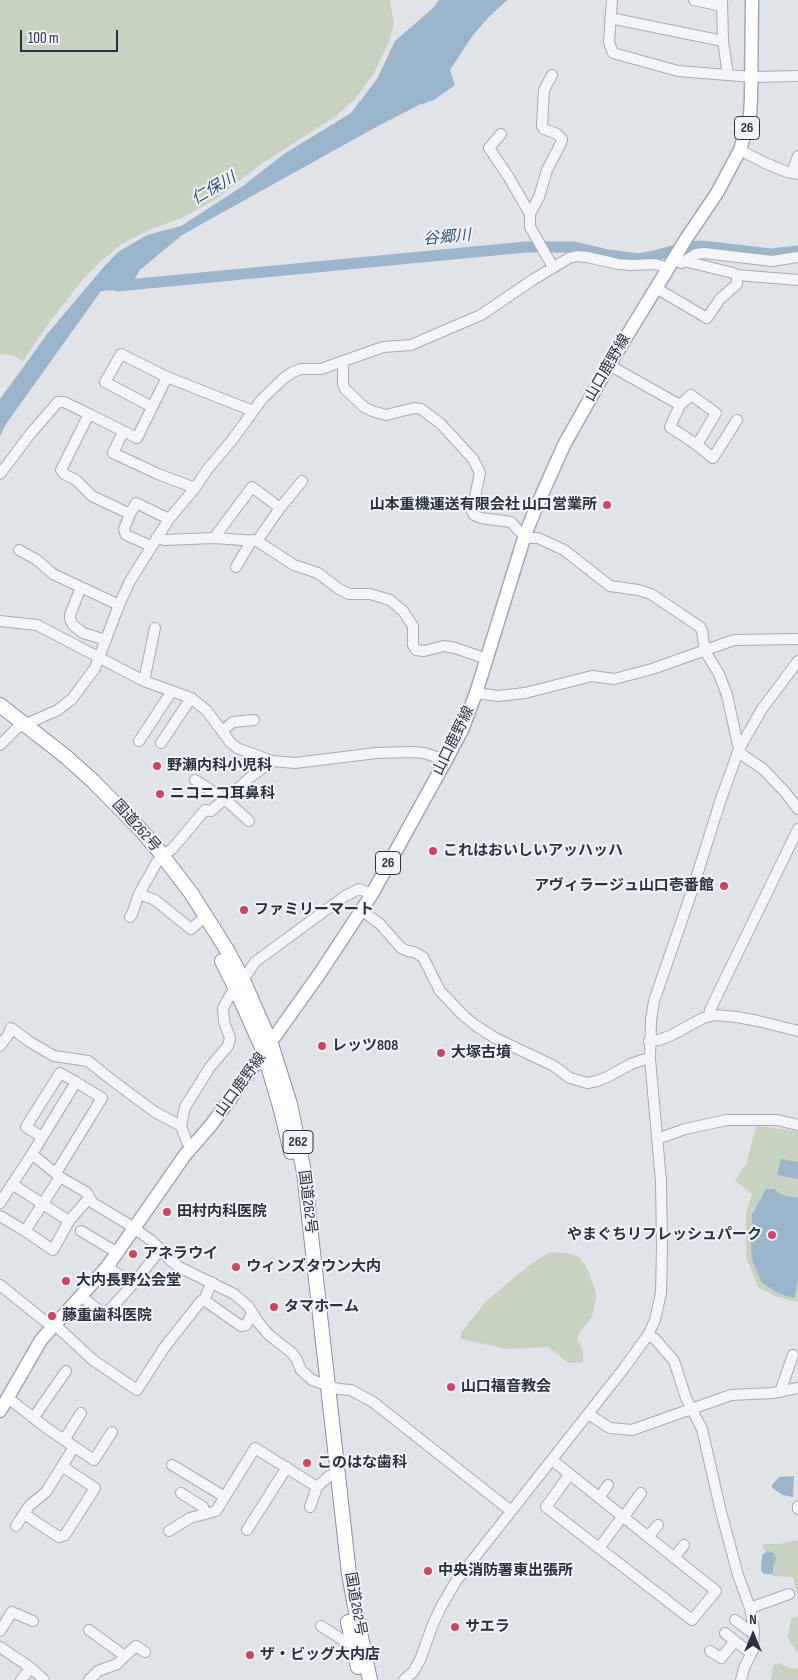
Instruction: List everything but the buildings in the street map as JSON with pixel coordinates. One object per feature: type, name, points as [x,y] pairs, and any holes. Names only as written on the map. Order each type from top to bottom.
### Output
[{"type":"highway","name":"国道262号","points":[[0,705],[21,726],[93,780],[140,829],[239,983]]},
{"type":"highway","name":"国道262号","points":[[0,715],[21,726]]},
{"type":"highway","name":"国道262号","points":[[160,859],[205,915],[239,983],[290,1104],[304,1172],[334,1475],[342,1582],[361,1680]]},
{"type":"highway","name":"国道262号","points":[[334,1475],[358,1628],[370,1680]]},
{"type":"main road","name":"山口鹿野線","points":[[0,1411],[41,1340],[54,1324],[80,1299],[118,1253],[185,1155],[211,1125],[268,1048],[341,942],[372,894],[462,730],[476,693],[525,536],[564,445],[609,365],[656,288],[674,263],[686,239],[717,193],[740,150],[750,116],[752,0]]},
{"type":"street","points":[[612,0],[609,42],[614,53],[678,71],[752,77],[798,76]]},
{"type":"street","points":[[694,0],[722,3],[723,41],[728,75]]},
{"type":"street","points":[[610,18],[723,41]]},
{"type":"street","points":[[552,75],[544,90],[542,126],[562,139],[547,170],[539,197],[530,214],[530,227],[553,268]]},
{"type":"street","points":[[501,134],[489,148],[530,214]]},
{"type":"street","points":[[740,150],[765,163],[795,174],[798,156]]},
{"type":"street","points":[[674,263],[696,254],[704,253],[772,261],[798,257]]},
{"type":"street","points":[[0,745],[21,726],[58,710],[67,704],[85,683],[100,658],[119,605],[130,581],[169,519],[233,440],[253,410],[284,378],[293,372],[301,369],[321,369],[383,347],[411,344],[481,315],[569,258],[577,256],[618,264],[638,266],[674,263],[737,275],[798,280]]},
{"type":"street","points":[[656,288],[707,318],[720,298],[735,287],[737,275]]},
{"type":"street","points":[[152,407],[105,382],[122,354],[167,377],[253,410]]},
{"type":"street","points":[[343,362],[343,384],[345,389],[372,411],[386,415],[414,408],[421,409],[441,424],[480,469],[472,511],[474,515],[481,518],[511,522],[525,536],[538,538],[564,550],[610,586],[651,594],[700,626],[705,651],[719,674],[727,695],[741,754],[762,769],[785,792],[798,809]]},
{"type":"street","points":[[609,365],[680,406]]},
{"type":"street","points":[[0,474],[31,433],[58,402],[64,402],[137,438],[167,377]]},
{"type":"street","points":[[697,445],[716,413],[691,395],[680,406],[670,427],[713,458],[737,420]]},
{"type":"street","points":[[89,414],[61,470],[64,474],[76,480],[92,496],[130,514]]},
{"type":"street","points":[[123,432],[113,453],[158,474],[195,488]]},
{"type":"street","points":[[236,567],[254,540],[302,481]]},
{"type":"street","points":[[214,538],[252,487],[280,508]]},
{"type":"street","points":[[169,519],[136,503],[124,529],[126,535],[154,542],[214,538],[254,540],[294,565],[318,573],[349,594],[370,594],[390,600],[403,611],[413,626],[413,645],[416,650],[424,651],[444,646],[487,659]]},
{"type":"street","points":[[19,550],[37,560],[54,574],[119,605]]},
{"type":"street","points":[[81,587],[70,619],[73,625],[83,632],[106,640]]},
{"type":"street","points":[[0,621],[37,625],[144,681],[191,698],[207,711],[230,742],[237,748],[272,761],[295,763],[376,753],[412,752],[424,753],[446,760]]},
{"type":"street","points":[[144,681],[155,628]]},
{"type":"street","points":[[476,693],[498,696],[525,693],[592,676],[614,679],[734,640],[798,639]]},
{"type":"street","points":[[404,1680],[413,1672],[420,1660],[437,1615],[456,1581],[588,1414],[648,1334],[655,1320],[662,1282],[660,1181],[650,1059],[650,1020],[654,1001],[739,750],[762,709],[798,661]]},
{"type":"street","points":[[138,741],[172,692]]},
{"type":"street","points":[[161,743],[191,698]]},
{"type":"street","points":[[222,731],[233,722],[254,720]]},
{"type":"street","points":[[130,917],[139,894],[160,859],[173,848],[205,810],[211,811],[272,761]]},
{"type":"street","points":[[195,780],[226,800],[248,821]]},
{"type":"street","points":[[709,1016],[710,1010],[798,829]]},
{"type":"street","points":[[192,1146],[187,1142],[181,1126],[185,1107],[210,1067],[228,1046],[230,1038],[224,1022],[224,1008],[239,983],[255,962],[346,896],[359,889],[372,894]]},
{"type":"street","points":[[139,894],[155,900],[191,929],[199,922]]},
{"type":"street","points":[[361,910],[380,924],[401,948],[423,957],[440,991],[474,1025],[495,1038],[554,1066],[570,1078],[587,1083],[597,1081],[631,1064],[650,1059]]},
{"type":"street","points":[[650,1042],[672,1035],[709,1016],[737,1017],[798,1031]]},
{"type":"street","points":[[0,1046],[11,1028],[54,1056],[88,1061],[155,1112],[181,1126]]},
{"type":"street","points":[[25,1231],[102,1098],[60,1072],[26,1127],[42,1137]]},
{"type":"street","points":[[0,1203],[76,1082]]},
{"type":"street","points":[[657,1139],[685,1129],[727,1120],[777,1120],[798,1125]]},
{"type":"street","points":[[32,1154],[58,1175],[86,1192],[93,1203],[152,1241],[179,1267],[234,1294],[248,1306],[269,1334],[292,1353],[301,1370],[312,1380],[338,1389],[352,1390],[373,1402],[511,1511]]},
{"type":"street","points":[[12,1184],[69,1221]]},
{"type":"street","points":[[0,1216],[53,1250],[69,1221],[89,1198]]},
{"type":"street","points":[[81,1231],[118,1253]]},
{"type":"street","points":[[87,1301],[105,1315],[160,1250]]},
{"type":"street","points":[[107,1267],[133,1284]]},
{"type":"street","points":[[0,1285],[46,1322],[54,1324],[93,1360],[137,1390],[164,1348],[201,1301],[204,1300],[212,1282]]},
{"type":"street","points":[[204,1300],[241,1326],[246,1325],[254,1315]]},
{"type":"street","points":[[648,1334],[655,1339],[674,1361],[686,1398],[702,1429],[721,1512],[738,1574],[750,1608],[754,1632],[751,1653],[741,1680]]},
{"type":"street","points":[[780,1392],[793,1355]]},
{"type":"street","points":[[34,1417],[66,1371]]},
{"type":"street","points":[[588,1414],[610,1428],[632,1430],[731,1396],[780,1392],[798,1388]]},
{"type":"street","points":[[8,1398],[94,1460],[112,1432]]},
{"type":"street","points":[[64,1440],[81,1413]]},
{"type":"street","points":[[16,1526],[29,1506],[46,1492],[74,1447]]},
{"type":"street","points":[[169,1531],[190,1518],[216,1511],[255,1448],[317,1487]]},
{"type":"street","points":[[552,1460],[716,1591],[692,1620],[546,1506],[569,1475]]},
{"type":"street","points":[[172,1465],[225,1497]]},
{"type":"street","points":[[24,1514],[59,1537],[65,1535],[95,1488],[63,1467]]},
{"type":"street","points":[[247,1530],[287,1467]]},
{"type":"street","points":[[310,1507],[317,1487],[334,1475]]},
{"type":"street","points":[[599,1498],[608,1485]]},
{"type":"street","points":[[181,1493],[203,1507],[205,1514]]},
{"type":"street","points":[[600,1547],[641,1493]]},
{"type":"street","points":[[648,1538],[658,1525]]},
{"type":"street","points":[[674,1558],[684,1545]]},
{"type":"street","points":[[750,1608],[778,1602],[789,1594]]},
{"type":"street","points":[[0,1631],[12,1612],[33,1621]]},
{"type":"street","points":[[735,1620],[748,1630],[754,1632]]},
{"type":"street","points":[[321,1626],[346,1642],[352,1641]]},
{"type":"street","points":[[89,1630],[126,1656]]},
{"type":"street","points":[[725,1633],[751,1653]]},
{"type":"street","points":[[710,1651],[721,1658],[734,1641]]},
{"type":"street","points":[[89,1680],[98,1671],[117,1664],[136,1646],[145,1652]]},
{"type":"street","points":[[0,1647],[31,1668],[44,1680]]},
{"type":"street","points":[[21,1680],[31,1668]]},
{"type":"green space","points":[[0,0],[390,0],[394,24],[390,39],[374,73],[355,99],[336,116],[260,165],[213,201],[182,218],[153,228],[122,244],[83,279],[46,327],[23,361],[12,355],[0,354]]},
{"type":"green space","name":"やまぐちリフレッシュパーク","points":[[756,1126],[798,1131],[798,1302],[777,1297],[758,1287],[746,1257],[746,1214],[752,1194],[735,1181],[747,1162]]},
{"type":"green space","points":[[550,1252],[567,1253],[579,1257],[587,1268],[595,1289],[596,1298],[592,1317],[577,1338],[583,1351],[583,1361],[581,1363],[569,1363],[548,1347],[507,1349],[460,1339],[461,1333],[486,1301],[532,1263]]},
{"type":"green space","points":[[798,1540],[798,1597],[793,1577],[774,1576],[763,1571],[763,1559],[766,1551],[763,1544],[779,1544]]},
{"type":"green space","points":[[798,1616],[798,1653],[790,1643],[788,1636],[791,1619]]},
{"type":"green space","points":[[779,1663],[787,1667],[798,1668],[798,1680],[771,1680],[773,1666]]},
{"type":"water","points":[[439,0],[507,0],[473,35],[450,70],[455,85],[434,100],[419,105],[378,126],[182,235],[140,270],[128,289],[101,291],[6,424],[0,436],[0,399],[48,333],[118,252],[147,235],[181,226],[243,186],[284,154],[351,113],[377,79],[395,41],[433,8]]},
{"type":"water","points":[[781,1159],[798,1162],[798,1179],[777,1175]]},
{"type":"water","points":[[766,1189],[774,1189],[782,1195],[798,1198],[798,1281],[794,1298],[780,1294],[762,1283],[753,1262],[751,1251],[752,1215]]},
{"type":"water","points":[[794,1476],[793,1497],[783,1495],[772,1488],[772,1485],[779,1477]]},
{"type":"water","points":[[768,1551],[775,1554],[776,1560],[773,1566],[773,1574],[764,1574],[761,1570],[762,1555]]},
{"type":"waterway","name":"谷郷川","points":[[117,286],[526,247],[575,247],[608,255],[639,259],[687,247],[702,246],[771,254],[798,251]]},
{"type":"place","name":"山本重機運送有限会社 山口営業所","points":[[607,505]]},
{"type":"place","name":"野瀬内科小児科","points":[[157,766]]},
{"type":"place","name":"ニコニコ耳鼻科","points":[[160,794]]},
{"type":"place","name":"これはおいしいアッハッハ","points":[[433,851]]},
{"type":"place","name":"アヴィラージュ山口壱番館","points":[[724,886]]},
{"type":"place","name":"ファミリーマート","points":[[244,910]]},
{"type":"place","name":"レッツ808","points":[[322,1046]]},
{"type":"place","name":"大塚古墳","points":[[441,1053]]},
{"type":"place","name":"田村内科医院","points":[[167,1212]]},
{"type":"place","name":"やまぐちリフレッシュパーク","points":[[772,1235]]},
{"type":"place","name":"アネラウイ","points":[[133,1254]]},
{"type":"place","name":"ウィンズタウン大内","points":[[236,1267]]},
{"type":"place","name":"大内長野公会堂","points":[[66,1281]]},
{"type":"place","name":"タマホーム","points":[[274,1307]]},
{"type":"place","name":"藤重歯科医院","points":[[52,1316]]},
{"type":"place","name":"山口福音教会","points":[[451,1387]]},
{"type":"place","name":"このはな歯科","points":[[307,1463]]},
{"type":"place","name":"中央消防署東出張所","points":[[428,1571]]},
{"type":"place","name":"サエラ","points":[[455,1627]]},
{"type":"place","name":"ザ・ビッグ大内店","points":[[250,1655]]},
{"type":"water label","name":"仁保川","points":[[214,189]]}]
